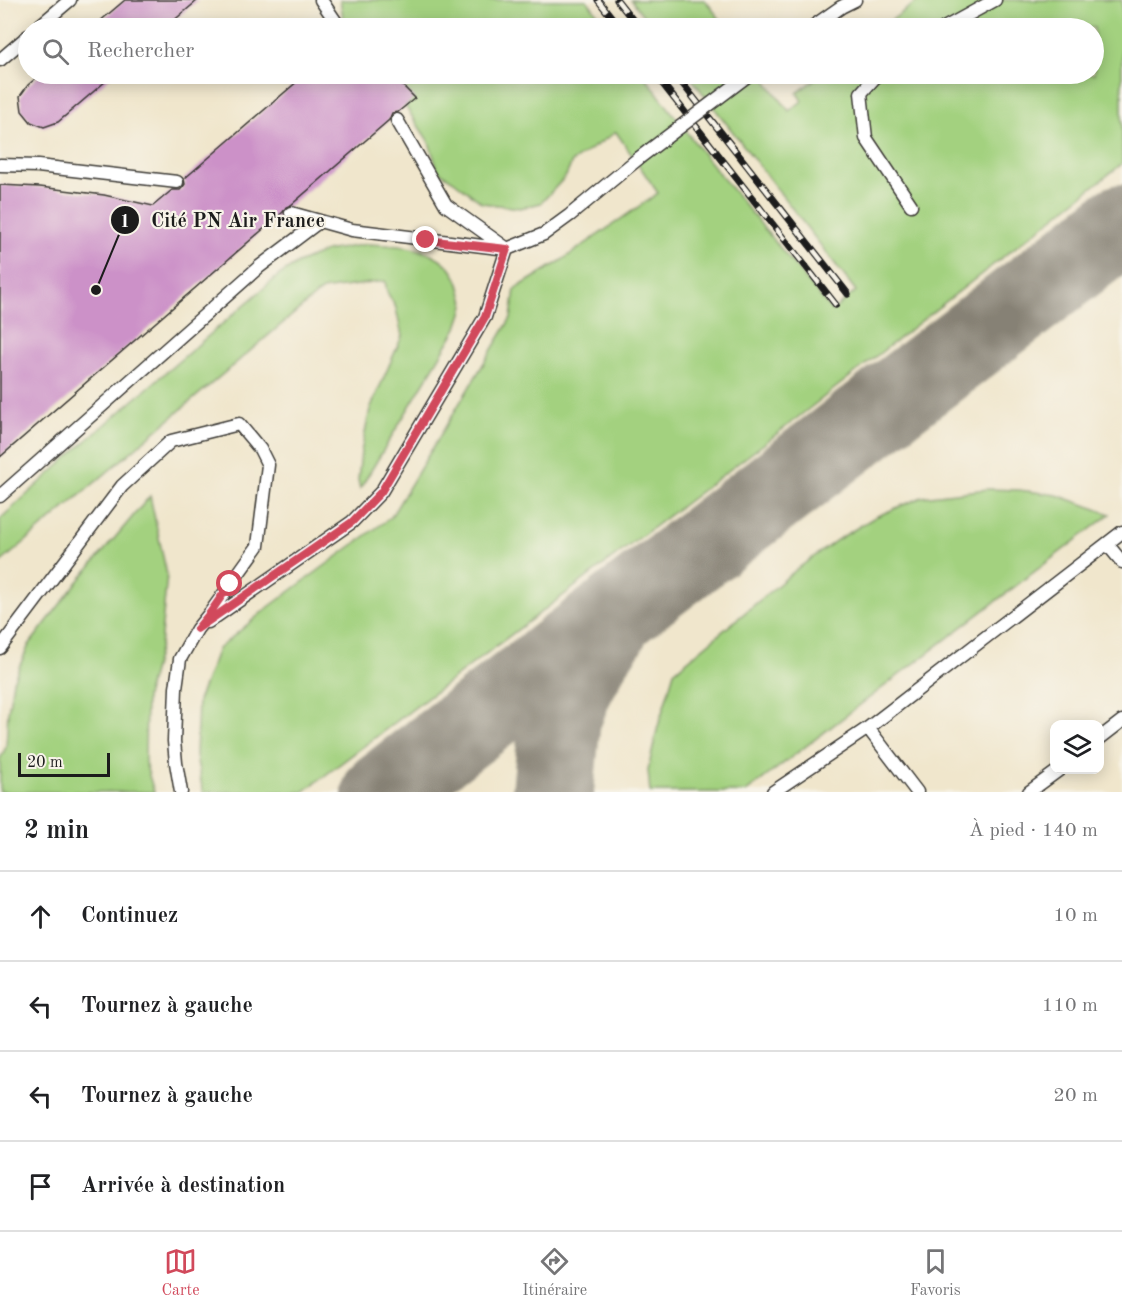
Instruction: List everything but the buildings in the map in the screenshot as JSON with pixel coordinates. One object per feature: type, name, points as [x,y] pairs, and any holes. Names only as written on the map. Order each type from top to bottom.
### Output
[{"type":"lane","points":[[49,18],[70,0]]},
{"type":"lane","points":[[321,0],[333,18]]},
{"type":"lane","points":[[825,18],[855,0]]},
{"type":"lane","points":[[962,18],[995,0]]},
{"type":"lane","points":[[0,60],[18,45]]},
{"type":"lane","points":[[291,213],[351,230],[507,249],[544,234],[737,84]]},
{"type":"lane","points":[[869,84],[861,93],[866,138],[911,205]]},
{"type":"lane","points":[[398,120],[446,205],[507,249]]},
{"type":"lane","points":[[0,165],[38,166],[177,182]]},
{"type":"lane","points":[[0,496],[260,267],[320,221]]},
{"type":"lane","points":[[197,629],[352,522],[381,492],[485,317],[507,249]]},
{"type":"lane","points":[[0,648],[122,486],[171,441],[239,424],[260,448],[268,465],[258,546],[197,629],[180,659],[176,688],[174,741],[181,792]]},
{"type":"lane","points":[[773,792],[868,728],[1122,532]]},
{"type":"lane","points":[[1107,544],[1122,562]]},
{"type":"lane","points":[[1104,735],[1122,721]]},
{"type":"lane","points":[[868,728],[917,792]]},
{"type":"lane","points":[[1029,792],[1054,774]]},
{"type":"green space","points":[[340,0],[587,0],[600,18],[343,18]]},
{"type":"green space","points":[[631,0],[705,0],[719,18],[645,18]]},
{"type":"green space","points":[[919,0],[1122,0],[1122,164],[769,440],[303,792],[203,792],[196,756],[198,701],[218,649],[266,609],[391,517],[511,318],[515,289],[559,262],[658,193],[616,132],[572,162],[566,176],[541,203],[520,208],[482,203],[438,171],[429,142],[405,106],[414,98],[401,84],[651,84],[708,160],[832,311],[856,291],[696,84],[769,84],[789,111],[802,101],[797,93],[809,84],[1104,84],[1104,18],[895,18]]},
{"type":"green space","points":[[367,244],[410,248],[437,257],[456,276],[464,305],[457,328],[360,489],[358,480],[361,452],[370,409],[402,336],[396,308],[387,292],[385,281],[322,290],[0,563],[0,519],[79,447],[279,275],[298,263],[326,251]]},
{"type":"green space","points":[[988,489],[1057,495],[1110,514],[746,792],[650,792],[648,770],[674,672],[797,569],[837,540],[875,517],[922,497]]},
{"type":"green space","points":[[150,496],[167,575],[160,646],[146,697],[145,762],[154,792],[0,792],[0,759],[6,747],[13,681],[29,645],[71,590]]},
{"type":"taxiway","points":[[383,792],[1122,225]]},
{"type":"taxiway","points":[[553,792],[560,719],[572,688],[591,652],[607,629]]},
{"type":"railway","points":[[598,0],[612,18]]},
{"type":"railway","points":[[617,0],[631,18]]},
{"type":"railway","points":[[663,84],[836,305]]},
{"type":"railway","points":[[683,84],[848,294]]},
{"type":"place","name":"Cité PN Air France","points":[[96,290]]},
{"type":"route","points":[[230,584],[197,629],[352,522],[381,492],[485,317],[507,249],[426,240]]}]
